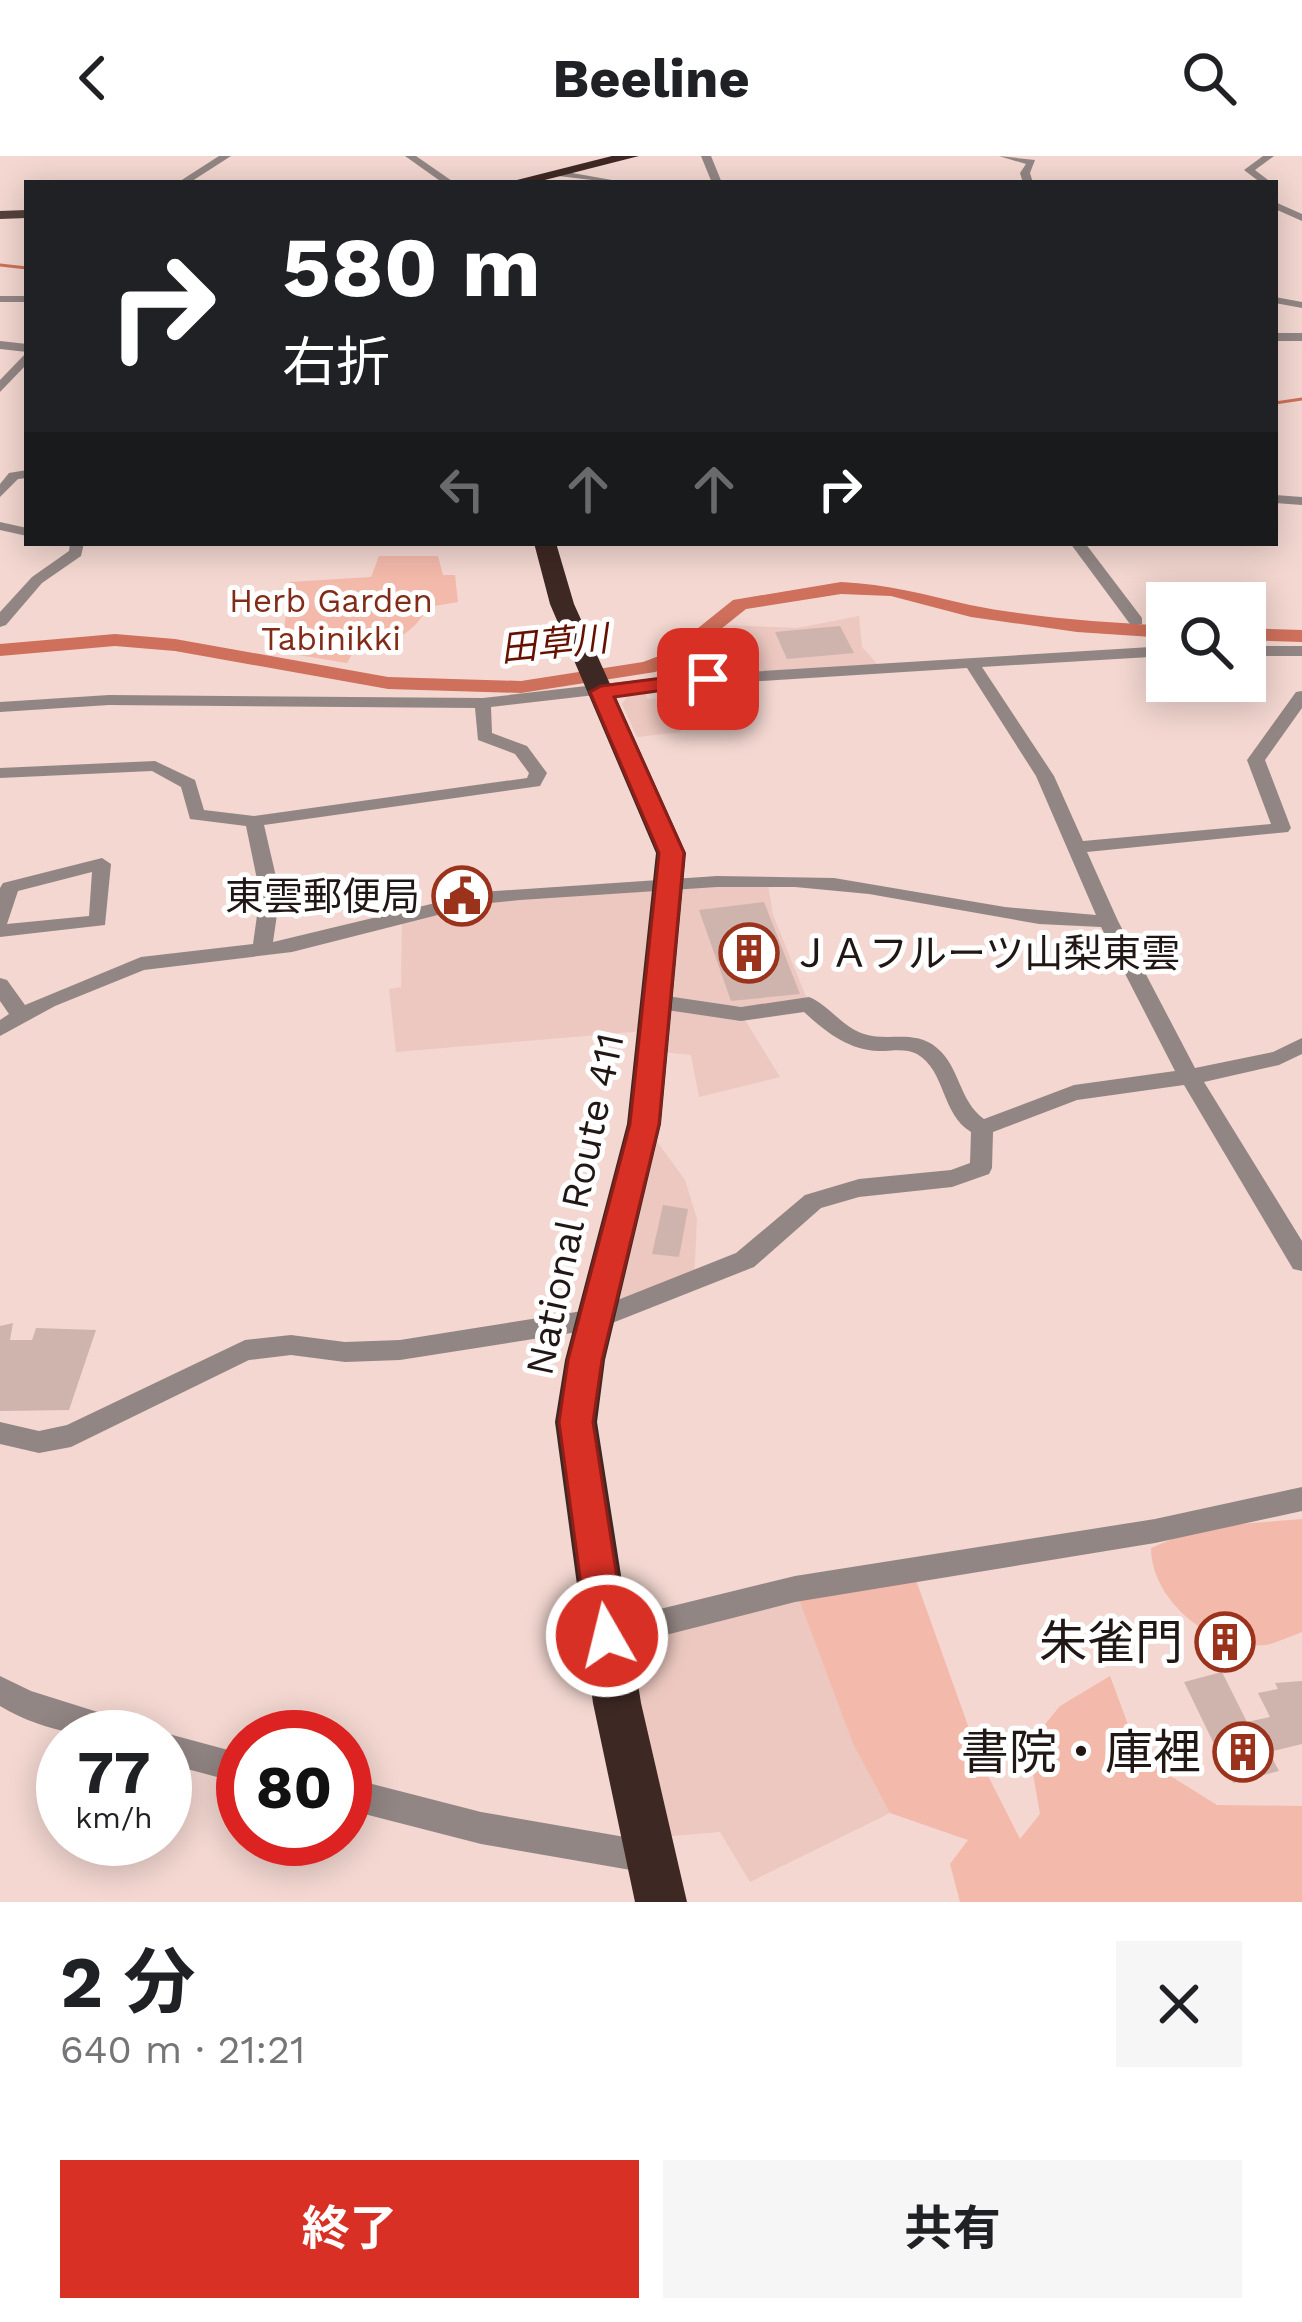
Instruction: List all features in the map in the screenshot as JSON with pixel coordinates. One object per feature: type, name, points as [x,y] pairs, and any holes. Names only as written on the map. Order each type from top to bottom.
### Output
[{"type":"highway","points":[[529,180],[632,156]]},
{"type":"highway","name":"National Route 411","points":[[546,546],[562,604],[668,837],[670,887],[644,1124],[576,1422],[607,1636],[661,1902]]},
{"type":"street","points":[[187,180],[226,156]]},
{"type":"street","points":[[410,156],[446,180]]},
{"type":"street","points":[[1004,156],[1032,162],[1025,173],[1027,180]]},
{"type":"street","points":[[1263,180],[1249,170],[1269,156]]},
{"type":"street","points":[[561,174],[595,180]]},
{"type":"street","points":[[0,388],[24,356]]},
{"type":"street","points":[[0,493],[14,476],[24,474]]},
{"type":"street","points":[[0,622],[37,580],[76,553],[77,546]]},
{"type":"street","points":[[1079,546],[1136,621]]},
{"type":"street","points":[[1266,651],[1302,651]]},
{"type":"street","points":[[0,707],[109,700],[483,703],[596,682],[664,682],[1146,652]]},
{"type":"street","points":[[970,661],[1046,776],[1108,921],[1190,1075],[1302,1262]]},
{"type":"street","points":[[1079,847],[1282,828],[1256,760],[1302,696]]},
{"type":"street","points":[[0,773],[155,766],[189,784],[196,815],[254,821],[534,782],[538,773],[521,751],[484,736],[483,703]]},
{"type":"street","points":[[254,821],[270,894],[262,950]]},
{"type":"street","points":[[0,920],[10,887],[102,864],[98,921],[0,931]]},
{"type":"street","points":[[0,1028],[141,964],[320,940],[481,898],[815,882],[922,895],[1040,922],[1108,921]]},
{"type":"street","points":[[0,985],[21,1016]]},
{"type":"street","points":[[660,1002],[741,1014],[808,1004],[841,1032],[866,1043],[918,1046],[939,1064],[960,1115],[982,1128]]},
{"type":"street","points":[[982,1128],[1074,1093],[1279,1058],[1302,1045]]},
{"type":"street","points":[[0,1433],[40,1442],[71,1436],[244,1350],[291,1345],[345,1352],[400,1350],[597,1319],[745,1260],[813,1201],[860,1188],[952,1178],[981,1168],[982,1128]]},
{"type":"street","points":[[607,1636],[795,1588],[1155,1531],[1302,1499]]},
{"type":"street","points":[[0,1690],[44,1710]]},
{"type":"street","points":[[372,1800],[481,1828],[649,1857]]},
{"type":"shaded area","points":[[859,616],[862,647],[880,667],[665,682],[724,625],[797,628]]},
{"type":"shaded area","points":[[645,690],[647,699],[674,698],[681,732],[637,737],[622,704],[630,693]]},
{"type":"shaded area","points":[[768,884],[773,915],[809,1004],[742,1015],[780,1077],[699,1097],[691,1055],[654,1051],[656,1030],[396,1052],[389,989],[401,987],[402,919],[481,898]]},
{"type":"shaded area","points":[[644,1124],[685,1180],[697,1219],[694,1281],[597,1319]]},
{"type":"shaded area","points":[[795,1589],[853,1744],[890,1813],[750,1882],[720,1832],[649,1838],[607,1636]]},
{"type":"green space","name":"Herb Garden Tabinikki","points":[[379,556],[438,556],[443,575],[455,575],[458,602],[428,607],[406,633],[354,651],[347,663],[298,655],[283,639],[290,582],[371,577]]},
{"type":"green space","points":[[1302,1519],[1302,1632],[1265,1645],[1225,1640],[1188,1618],[1161,1586],[1151,1548],[1201,1527]]},
{"type":"green space","points":[[912,1569],[981,1762],[1020,1839],[1040,1814],[1028,1745],[1060,1706],[1110,1676],[1140,1757],[1217,1805],[1302,1806],[1302,1902],[960,1902],[950,1864],[968,1840],[890,1813],[853,1744],[795,1589]]},
{"type":"building","points":[[840,626],[854,653],[787,659],[775,632]]},
{"type":"building","name":"ＪＡフルーツ山梨東雲","points":[[764,902],[800,994],[731,1001],[699,910]]},
{"type":"building","points":[[663,1205],[688,1209],[679,1257],[652,1254]]},
{"type":"building","points":[[13,1323],[10,1340],[32,1340],[36,1328],[96,1330],[69,1410],[0,1411],[0,1326]]},
{"type":"building","name":"書院・庫裡","points":[[1222,1672],[1247,1722],[1270,1717],[1258,1693],[1278,1689],[1275,1683],[1302,1681],[1302,1744],[1269,1752],[1279,1771],[1233,1783],[1184,1682]]},
{"type":"waterway","points":[[0,265],[24,268]]},
{"type":"waterway","points":[[1278,403],[1302,399]]},
{"type":"waterway","name":"田草川","points":[[0,650],[115,640],[175,645],[388,683],[521,687],[648,668],[674,657],[740,604],[841,588],[892,590],[971,611],[1146,631]]},
{"type":"waterway","name":"田草川","points":[[1266,635],[1302,636]]},
{"type":"place","name":"東雲郵便局","points":[[462,896]]},
{"type":"place","name":"ＪＡフルーツ山梨東雲","points":[[749,953]]},
{"type":"place","name":"朱雀門","points":[[1225,1642]]},
{"type":"place","name":"書院・庫裡","points":[[1243,1752]]},
{"type":"route","points":[[607,1636],[576,1422],[585,1360],[644,1124],[660,1002],[671,853],[668,837],[601,692],[708,679]]}]
